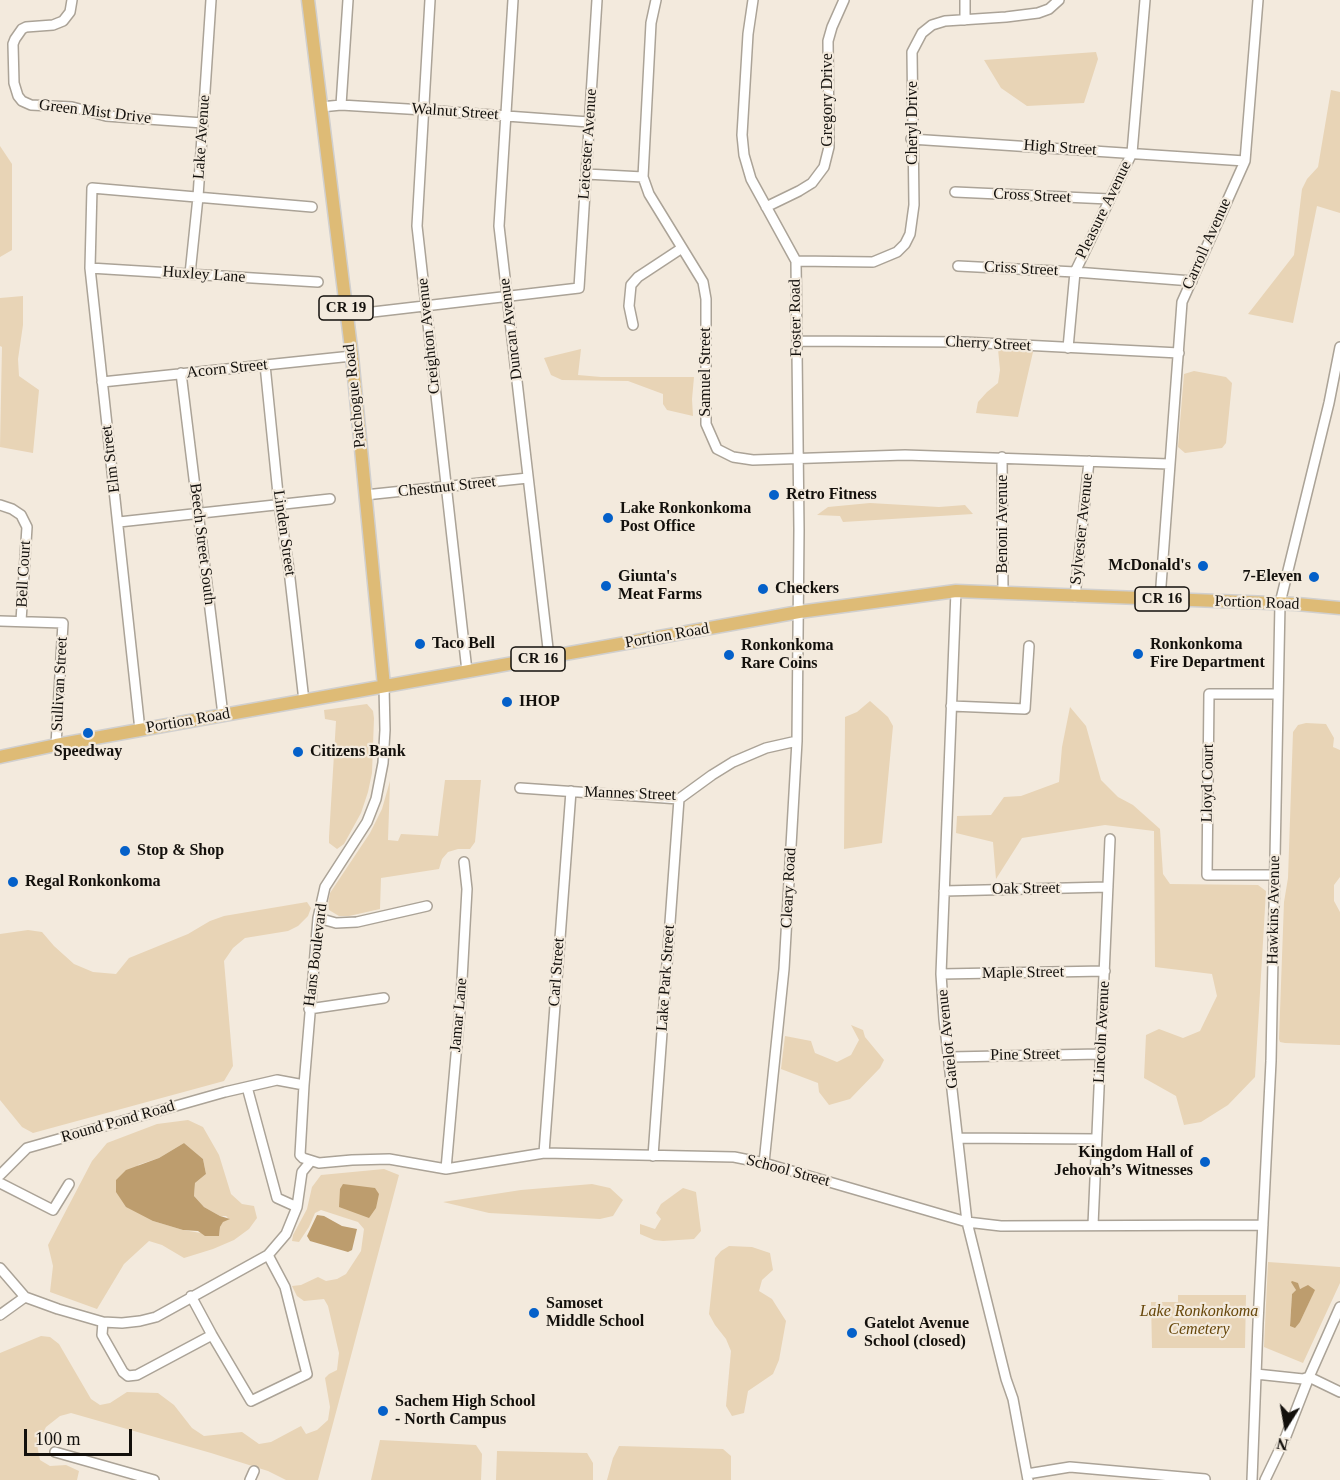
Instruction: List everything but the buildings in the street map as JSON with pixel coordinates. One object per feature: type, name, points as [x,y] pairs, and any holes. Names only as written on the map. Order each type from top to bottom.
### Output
[{"type":"main road","name":"Patchogue Road","points":[[308,0],[352,356],[384,686]]},
{"type":"main road","name":"Portion Road","points":[[0,757],[56,745],[799,612],[956,591],[1280,603],[1340,608]]},
{"type":"street","name":"Green Mist Drive","points":[[72,0],[70,12],[63,21],[53,25],[26,27],[15,39],[13,44],[14,83],[22,101],[31,105],[72,107],[106,116],[203,123]]},
{"type":"street","name":"Lake Avenue","points":[[190,274],[198,196],[211,0]]},
{"type":"street","points":[[341,105],[348,0]]},
{"type":"street","name":"Creighton Avenue","points":[[430,0],[417,226],[467,671]]},
{"type":"street","name":"Duncan Avenue","points":[[513,0],[499,226],[549,657]]},
{"type":"street","name":"Leicester Avenue","points":[[508,296],[579,288],[597,0]]},
{"type":"street","name":"Samuel Street","points":[[656,0],[651,23],[643,177],[649,194],[704,282],[706,299],[705,414],[708,431],[714,443],[723,452],[741,459],[1002,457],[1169,464]]},
{"type":"street","name":"Foster Road","points":[[753,0],[742,115],[744,155],[751,179],[795,261],[799,612]]},
{"type":"street","name":"Gregory Drive","points":[[766,207],[812,183],[825,167],[829,147],[828,41],[844,0]]},
{"type":"street","points":[[965,0],[965,20]]},
{"type":"street","name":"Cheryl Drive","points":[[795,261],[873,262],[897,252],[905,244],[910,234],[913,213],[912,58],[914,45],[922,33],[932,25],[945,21],[1038,13],[1049,9],[1059,0]]},
{"type":"street","name":"Pleasure Avenue","points":[[1068,348],[1075,272],[1132,153],[1144,0]]},
{"type":"street","name":"Carroll Avenue","points":[[1160,599],[1182,302],[1245,161],[1258,0]]},
{"type":"street","name":"Walnut Street","points":[[321,107],[341,105],[589,122]]},
{"type":"street","name":"High Street","points":[[911,139],[1245,161]]},
{"type":"street","points":[[586,174],[643,177]]},
{"type":"street","name":"Elm Street","points":[[140,730],[90,268],[92,188],[198,196]]},
{"type":"street","name":"Cross Street","points":[[955,192],[1109,199]]},
{"type":"street","points":[[198,196],[312,207]]},
{"type":"street","points":[[633,325],[629,306],[631,285],[682,248]]},
{"type":"street","name":"Criss Street","points":[[958,266],[1191,281]]},
{"type":"street","name":"Huxley Lane","points":[[90,268],[318,282]]},
{"type":"street","points":[[347,315],[508,296]]},
{"type":"street","name":"Cherry Street","points":[[797,340],[964,342],[1179,353]]},
{"type":"street","name":"Hawkins Avenue","points":[[1252,1480],[1271,1061],[1280,603],[1329,403],[1340,346]]},
{"type":"street","name":"Acorn Street","points":[[102,382],[352,356]]},
{"type":"street","name":"Linden Street","points":[[265,365],[279,504],[290,570],[304,701]]},
{"type":"street","name":"Beech Street South","points":[[181,373],[223,715]]},
{"type":"street","name":"Benoni Avenue","points":[[1002,457],[1003,592]]},
{"type":"street","name":"Sylvester Avenue","points":[[1076,597],[1089,461]]},
{"type":"street","name":"Chestnut Street","points":[[365,495],[528,478]]},
{"type":"street","points":[[118,522],[330,499]]},
{"type":"street","name":"Bell Court","points":[[0,506],[12,508],[21,514],[27,527],[21,621]]},
{"type":"street","name":"Gatelot Avenue","points":[[956,591],[941,974],[967,1222],[1013,1399],[1028,1477]]},
{"type":"street","name":"Cleary Road","points":[[764,1163],[784,969],[797,741],[799,612]]},
{"type":"street","points":[[0,621],[21,621]]},
{"type":"street","name":"Sullivan Street","points":[[21,621],[63,623],[56,745]]},
{"type":"street","points":[[951,706],[1025,709],[1029,646]]},
{"type":"street","name":"Hans Boulevard","points":[[310,1161],[300,1155],[309,1010],[318,918],[325,887],[367,822],[376,799],[383,752],[384,686]]},
{"type":"street","name":"Lloyd Court","points":[[1274,875],[1207,874],[1209,694],[1278,694]]},
{"type":"street","name":"Mannes Street","points":[[520,788],[679,800],[733,762],[766,748],[797,741]]},
{"type":"street","name":"Carl Street","points":[[544,1153],[571,792]]},
{"type":"street","name":"Lake Park Street","points":[[653,1156],[679,800]]},
{"type":"street","name":"Lincoln Avenue","points":[[1093,1225],[1110,839]]},
{"type":"street","name":"Jamar Lane","points":[[446,1169],[468,889],[464,862]]},
{"type":"street","name":"Oak Street","points":[[944,891],[1108,887]]},
{"type":"street","points":[[318,918],[336,923],[357,922],[427,906]]},
{"type":"street","name":"Maple Street","points":[[941,974],[1105,971]]},
{"type":"street","points":[[309,1010],[384,998]]},
{"type":"street","name":"Pine Street","points":[[950,1057],[1100,1054]]},
{"type":"street","name":"Round Pond Road","points":[[0,1175],[27,1148],[277,1080],[304,1085]]},
{"type":"street","points":[[247,1087],[277,1198],[297,1207]]},
{"type":"street","points":[[959,1138],[1096,1139]]},
{"type":"street","name":"School Street","points":[[310,1161],[319,1163],[389,1159],[446,1169],[544,1153],[734,1157],[764,1163],[967,1222],[1001,1226],[1263,1225]]},
{"type":"street","points":[[0,1268],[25,1297],[103,1322],[122,1323],[156,1317],[268,1256],[286,1234],[297,1207],[302,1172],[310,1161]]},
{"type":"street","points":[[0,1183],[53,1210],[69,1184]]},
{"type":"street","points":[[191,1296],[252,1401],[307,1374],[285,1287],[268,1256]]},
{"type":"street","points":[[0,1316],[25,1297]]},
{"type":"street","points":[[1265,1480],[1340,1307]]},
{"type":"street","points":[[103,1322],[102,1335],[123,1372],[128,1376],[137,1375],[212,1335]]},
{"type":"street","points":[[1256,1374],[1304,1379],[1309,1377],[1340,1392]]},
{"type":"street","points":[[55,1452],[131,1477],[154,1480]]},
{"type":"street","points":[[1028,1477],[1070,1467],[1205,1479]]},
{"type":"green space","points":[[1096,52],[1098,59],[1084,103],[1027,106],[1001,88],[984,60]]},
{"type":"green space","points":[[1331,90],[1340,92],[1340,213],[1317,206],[1293,323],[1248,314],[1294,255],[1302,189],[1307,179],[1318,167]]},
{"type":"green space","points":[[0,146],[12,164],[12,250],[0,257]]},
{"type":"green space","points":[[23,296],[23,325],[18,359],[19,376],[39,390],[33,453],[0,447],[2,347],[0,346],[0,298]]},
{"type":"green space","points":[[581,349],[578,375],[694,377],[693,416],[667,410],[663,404],[663,394],[628,381],[562,380],[551,375],[544,358]]},
{"type":"green space","points":[[998,349],[1033,352],[1018,417],[976,413],[978,402],[998,383],[1000,370]]},
{"type":"green space","points":[[1194,371],[1226,377],[1232,383],[1226,443],[1222,448],[1185,453],[1178,447],[1184,374]]},
{"type":"green space","points":[[870,503],[939,507],[965,505],[973,514],[843,522],[840,516],[817,515],[828,507]]},
{"type":"green space","points":[[870,701],[888,717],[893,726],[882,843],[844,849],[845,717],[857,712]]},
{"type":"green space","points":[[367,704],[373,711],[374,718],[372,773],[361,813],[344,844],[337,849],[329,843],[336,721],[325,719],[324,710]]},
{"type":"green space","points":[[1070,707],[1086,726],[1101,780],[1118,797],[1133,805],[1160,829],[1163,874],[1170,884],[1258,885],[1266,891],[1255,1077],[1228,1105],[1201,1122],[1184,1125],[1176,1096],[1144,1078],[1146,1035],[1159,1029],[1183,1038],[1200,1031],[1217,996],[1212,974],[1155,967],[1154,831],[1105,825],[1022,838],[996,879],[993,842],[956,833],[957,816],[991,815],[1004,797],[1021,796],[1059,782],[1062,747]]},
{"type":"green space","points":[[1326,724],[1334,738],[1333,747],[1340,750],[1340,877],[1334,885],[1334,901],[1340,912],[1340,1045],[1285,1043],[1280,1042],[1279,1039],[1293,732],[1298,725]]},
{"type":"green space","points":[[445,780],[481,780],[475,842],[470,849],[448,852],[442,859],[439,869],[381,878],[380,909],[349,916],[339,916],[329,910],[330,893],[370,833],[382,809],[390,781],[388,840],[398,841],[401,834],[438,836]]},
{"type":"green space","points":[[307,902],[311,908],[308,916],[298,926],[288,931],[245,938],[233,948],[224,961],[233,1066],[224,1081],[33,1133],[22,1127],[0,1100],[0,934],[28,930],[42,932],[74,964],[93,972],[116,974],[129,958],[188,934],[210,921],[224,916]]},
{"type":"green space","points":[[851,1025],[863,1030],[865,1037],[884,1060],[880,1068],[850,1099],[829,1105],[819,1092],[818,1083],[781,1069],[785,1036],[811,1041],[815,1053],[837,1062],[851,1055],[859,1040]]},
{"type":"green space","points":[[188,1120],[203,1127],[219,1155],[231,1194],[242,1204],[254,1206],[257,1218],[249,1229],[234,1240],[184,1258],[162,1245],[149,1241],[124,1264],[97,1309],[50,1292],[53,1266],[48,1245],[92,1161],[107,1143],[157,1124]],"holes":[[[184,1143],[203,1159],[206,1174],[195,1183],[194,1196],[204,1207],[229,1219],[223,1221],[219,1236],[183,1230],[153,1221],[138,1165],[159,1158]]]},
{"type":"green space","points":[[384,1169],[399,1175],[318,1480],[286,1480],[268,1471],[211,1453],[71,1413],[60,1416],[46,1427],[37,1445],[40,1460],[50,1466],[66,1465],[79,1471],[77,1480],[0,1480],[0,1353],[41,1336],[50,1337],[59,1344],[91,1399],[100,1405],[110,1403],[127,1392],[158,1393],[174,1405],[192,1428],[204,1436],[242,1432],[259,1444],[271,1442],[301,1426],[306,1434],[317,1430],[328,1420],[330,1407],[325,1378],[337,1370],[339,1353],[328,1306],[324,1299],[304,1301],[297,1296],[292,1286],[301,1285],[318,1277],[326,1281],[346,1274],[361,1251],[364,1229],[358,1222],[321,1210],[315,1213],[299,1242],[292,1241],[293,1235],[307,1209],[312,1187],[321,1175]]},
{"type":"green space","points":[[592,1184],[610,1188],[623,1200],[613,1216],[600,1219],[489,1213],[443,1202],[521,1190]]},
{"type":"green space","points":[[683,1188],[696,1192],[701,1231],[694,1239],[663,1241],[640,1234],[640,1224],[655,1229],[661,1219],[656,1213],[661,1204]]},
{"type":"green space","points":[[729,1246],[752,1247],[770,1253],[773,1270],[762,1280],[759,1291],[772,1299],[786,1321],[779,1360],[773,1374],[748,1391],[744,1413],[732,1416],[726,1406],[731,1351],[726,1339],[709,1314],[715,1258]]},
{"type":"green space","points":[[1268,1262],[1340,1267],[1340,1283],[1303,1363],[1264,1347]],"holes":[[[1298,1286],[1299,1289],[1303,1288],[1312,1296],[1300,1322],[1290,1325],[1292,1294],[1296,1290],[1295,1287]]]},
{"type":"green space","name":"Lake Ronkonkoma Cemetery","points":[[1178,1295],[1246,1295],[1245,1348],[1152,1348],[1151,1302],[1178,1302]]},
{"type":"green space","points":[[380,1440],[476,1445],[482,1454],[481,1480],[371,1480]]},
{"type":"green space","points":[[619,1446],[723,1449],[731,1456],[731,1480],[607,1480]]},
{"type":"green space","points":[[497,1451],[587,1453],[593,1463],[593,1480],[496,1480]]},
{"type":"shaded area","points":[[184,1143],[203,1159],[206,1174],[195,1183],[194,1196],[204,1207],[230,1219],[223,1222],[219,1236],[205,1236],[198,1231],[183,1230],[153,1221],[126,1207],[116,1192],[116,1180],[126,1170],[159,1158]]},
{"type":"shaded area","points":[[343,1184],[375,1188],[379,1194],[376,1208],[369,1218],[339,1207],[340,1189]]},
{"type":"shaded area","points":[[317,1215],[324,1216],[342,1226],[357,1229],[352,1250],[348,1252],[310,1241],[307,1236]]},
{"type":"shaded area","points":[[1292,1281],[1298,1283],[1300,1289],[1308,1285],[1315,1290],[1295,1328],[1290,1326],[1292,1294],[1296,1290]]},
{"type":"place","name":"Retro Fitness","points":[[774,495]]},
{"type":"place","name":"Lake Ronkonkoma Post Office","points":[[608,518]]},
{"type":"place","name":"McDonald's","points":[[1203,566]]},
{"type":"place","name":"7-Eleven","points":[[1314,577]]},
{"type":"place","name":"Giunta's Meat Farms","points":[[606,586]]},
{"type":"place","name":"Checkers","points":[[763,589]]},
{"type":"place","name":"Taco Bell","points":[[420,644]]},
{"type":"place","name":"Ronkonkoma Fire Department","points":[[1138,654]]},
{"type":"place","name":"Ronkonkoma Rare Coins","points":[[729,655]]},
{"type":"place","name":"IHOP","points":[[507,702]]},
{"type":"place","name":"Speedway","points":[[88,733]]},
{"type":"place","name":"Citizens Bank","points":[[298,752]]},
{"type":"place","name":"Stop & Shop","points":[[125,851]]},
{"type":"place","name":"Regal Ronkonkoma","points":[[13,882]]},
{"type":"place","name":"Kingdom Hall of Jehovah’s Witnesses","points":[[1205,1162]]},
{"type":"place","name":"Samoset Middle School","points":[[534,1313]]},
{"type":"place","name":"Gatelot Avenue School (closed)","points":[[852,1333]]},
{"type":"place","name":"Sachem High School - North Campus","points":[[383,1411]]}]
